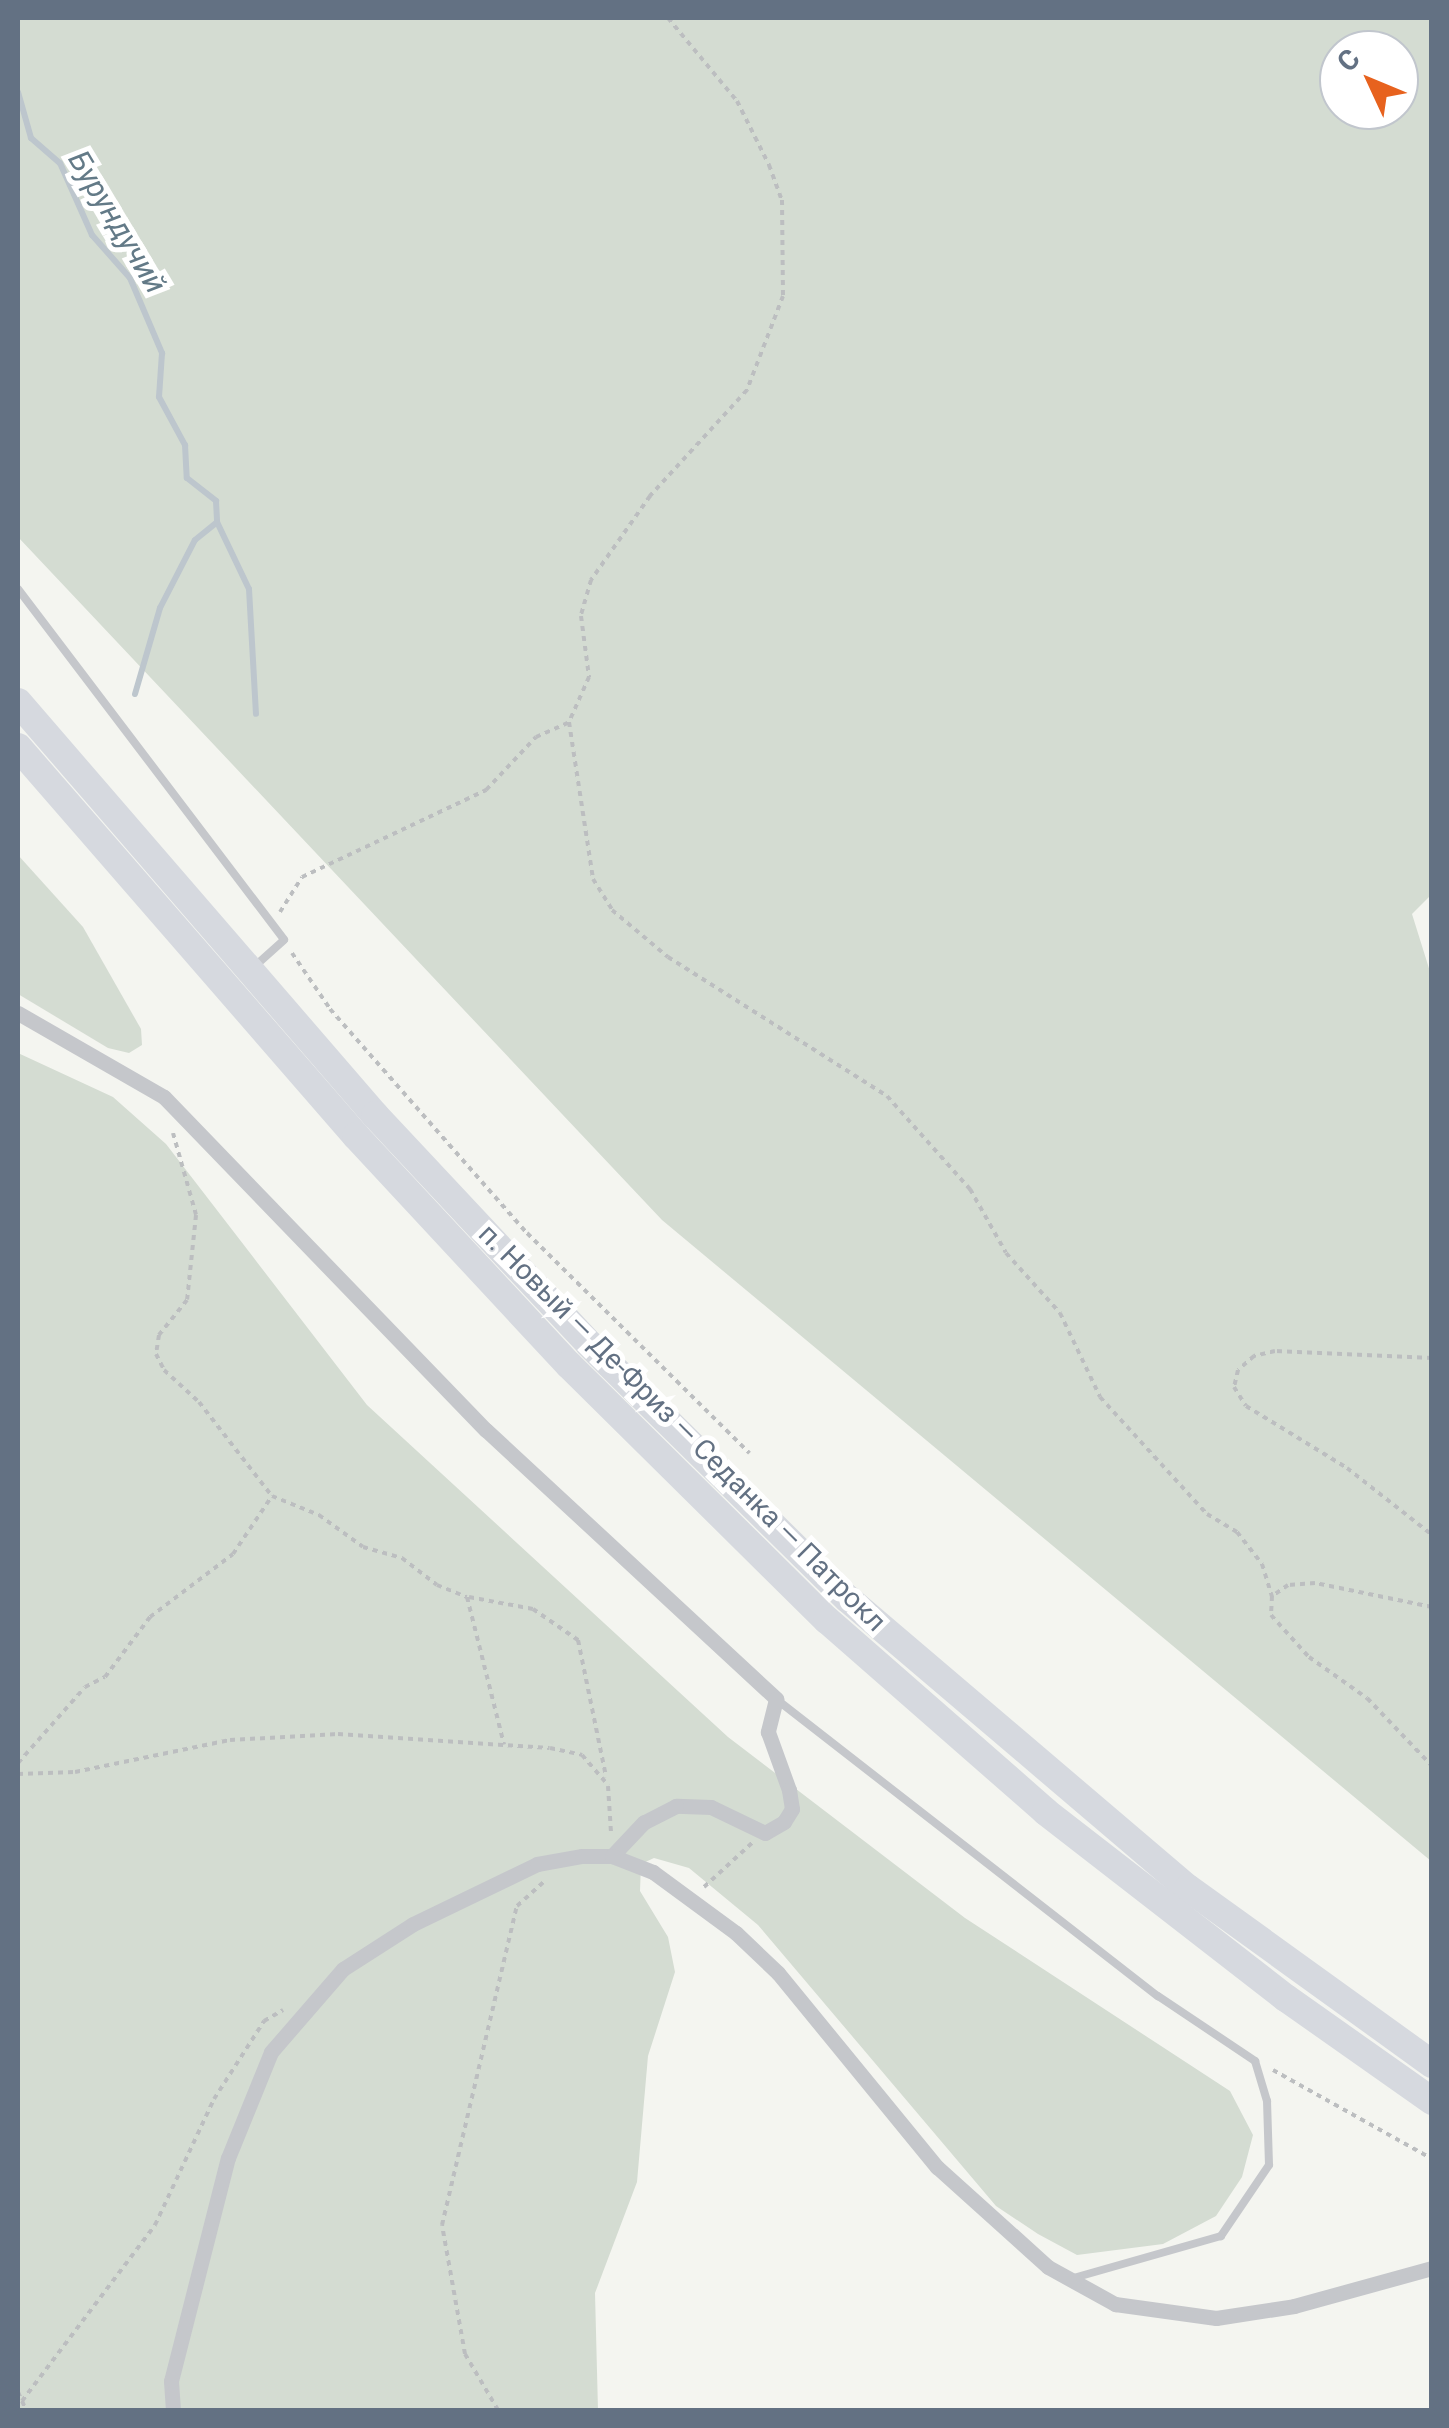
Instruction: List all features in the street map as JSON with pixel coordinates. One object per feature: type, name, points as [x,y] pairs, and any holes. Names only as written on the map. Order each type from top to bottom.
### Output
[{"type":"highway","name":"п. Новый — Де-Фриз — Седанка — Патрокл","points":[[18,702],[376,1115],[590,1344],[848,1599],[1188,1888],[1432,2064]]},
{"type":"highway","name":"п. Новый — Де-Фриз — Седанка — Патрокл","points":[[18,747],[356,1136],[569,1365],[827,1620],[1105,1859],[1432,2100]]},
{"type":"street","points":[[18,1013],[164,1097],[472,1416],[776,1699],[768,1732],[792,1809],[765,1832],[712,1808],[676,1806],[644,1822],[612,1856]]},
{"type":"street","points":[[172,2410],[171,2380],[228,2158],[271,2052],[304,2009],[343,1969],[412,1924],[538,1864],[582,1856],[612,1856],[654,1872],[694,1898],[778,1973],[936,2167],[1068,2280],[1129,2308],[1216,2318],[1294,2306],[1432,2268]]},
{"type":"lane","points":[[18,589],[284,940],[257,964]]},
{"type":"lane","points":[[776,1699],[1158,1996],[1255,2061],[1267,2101],[1269,2165],[1221,2236],[1068,2280]]},
{"type":"path","points":[[668,18],[738,102],[769,164],[782,200],[784,296],[748,390],[650,496],[591,580],[582,616],[589,677],[568,722],[593,879],[612,910],[668,957],[888,1096],[970,1189],[1006,1253],[1060,1313],[1100,1397],[1207,1514],[1237,1532],[1262,1564],[1272,1596],[1271,1614],[1309,1657],[1366,1698],[1432,1766]]},
{"type":"path","points":[[272,925],[302,877],[486,790],[536,737],[568,722]]},
{"type":"path","points":[[284,940],[330,1009],[502,1206],[749,1453]]},
{"type":"path","points":[[164,1097],[196,1215],[187,1300],[159,1335],[156,1354],[272,1496],[285,1498],[340,1532],[344,1528],[363,1547],[402,1558],[436,1585],[467,1596],[533,1609],[578,1640],[608,1785],[612,1856]]},
{"type":"path","points":[[1432,1358],[1275,1351],[1254,1356],[1238,1370],[1234,1387],[1246,1406],[1347,1468],[1432,1535]]},
{"type":"path","points":[[18,1763],[85,1687],[106,1677],[132,1636],[171,1597],[232,1554],[272,1496]]},
{"type":"path","points":[[1272,1596],[1288,1585],[1316,1583],[1432,1607]]},
{"type":"path","points":[[467,1596],[504,1744]]},
{"type":"path","points":[[18,1774],[74,1772],[230,1740],[338,1734],[504,1744],[582,1755],[608,1785]]},
{"type":"path","points":[[694,1898],[765,1832]]},
{"type":"path","points":[[498,2410],[465,2354],[442,2226],[517,1906],[582,1856]]},
{"type":"path","points":[[22,2402],[154,2225],[214,2098],[264,2021],[278,2010],[304,2009]]},
{"type":"path","points":[[1255,2061],[1432,2160]]},
{"type":"path","points":[[18,2392],[26,2410]]},
{"type":"shaded area","points":[[18,18],[1431,18],[1432,894],[1412,914],[1432,978],[1431,1861],[662,1220],[18,537]]},
{"type":"shaded area","points":[[18,855],[83,927],[141,1029],[142,1045],[129,1053],[108,1048],[18,994]]},
{"type":"shaded area","points":[[18,1053],[113,1097],[166,1144],[367,1405],[728,1737],[965,1918],[1230,2091],[1253,2135],[1242,2177],[1216,2216],[1163,2244],[1077,2255],[1038,2234],[996,2206],[758,1925],[689,1868],[654,1858],[641,1864],[640,1891],[668,1937],[675,1972],[648,2056],[637,2182],[595,2293],[598,2410],[18,2410]]},
{"type":"waterway","name":"Бурундучий","points":[[18,92],[31,138],[60,163],[92,235],[130,278],[162,353],[159,397],[185,445],[187,478],[216,501],[217,522],[249,589],[256,714]]},
{"type":"waterway","points":[[135,694],[160,608],[195,540],[217,522]]}]
